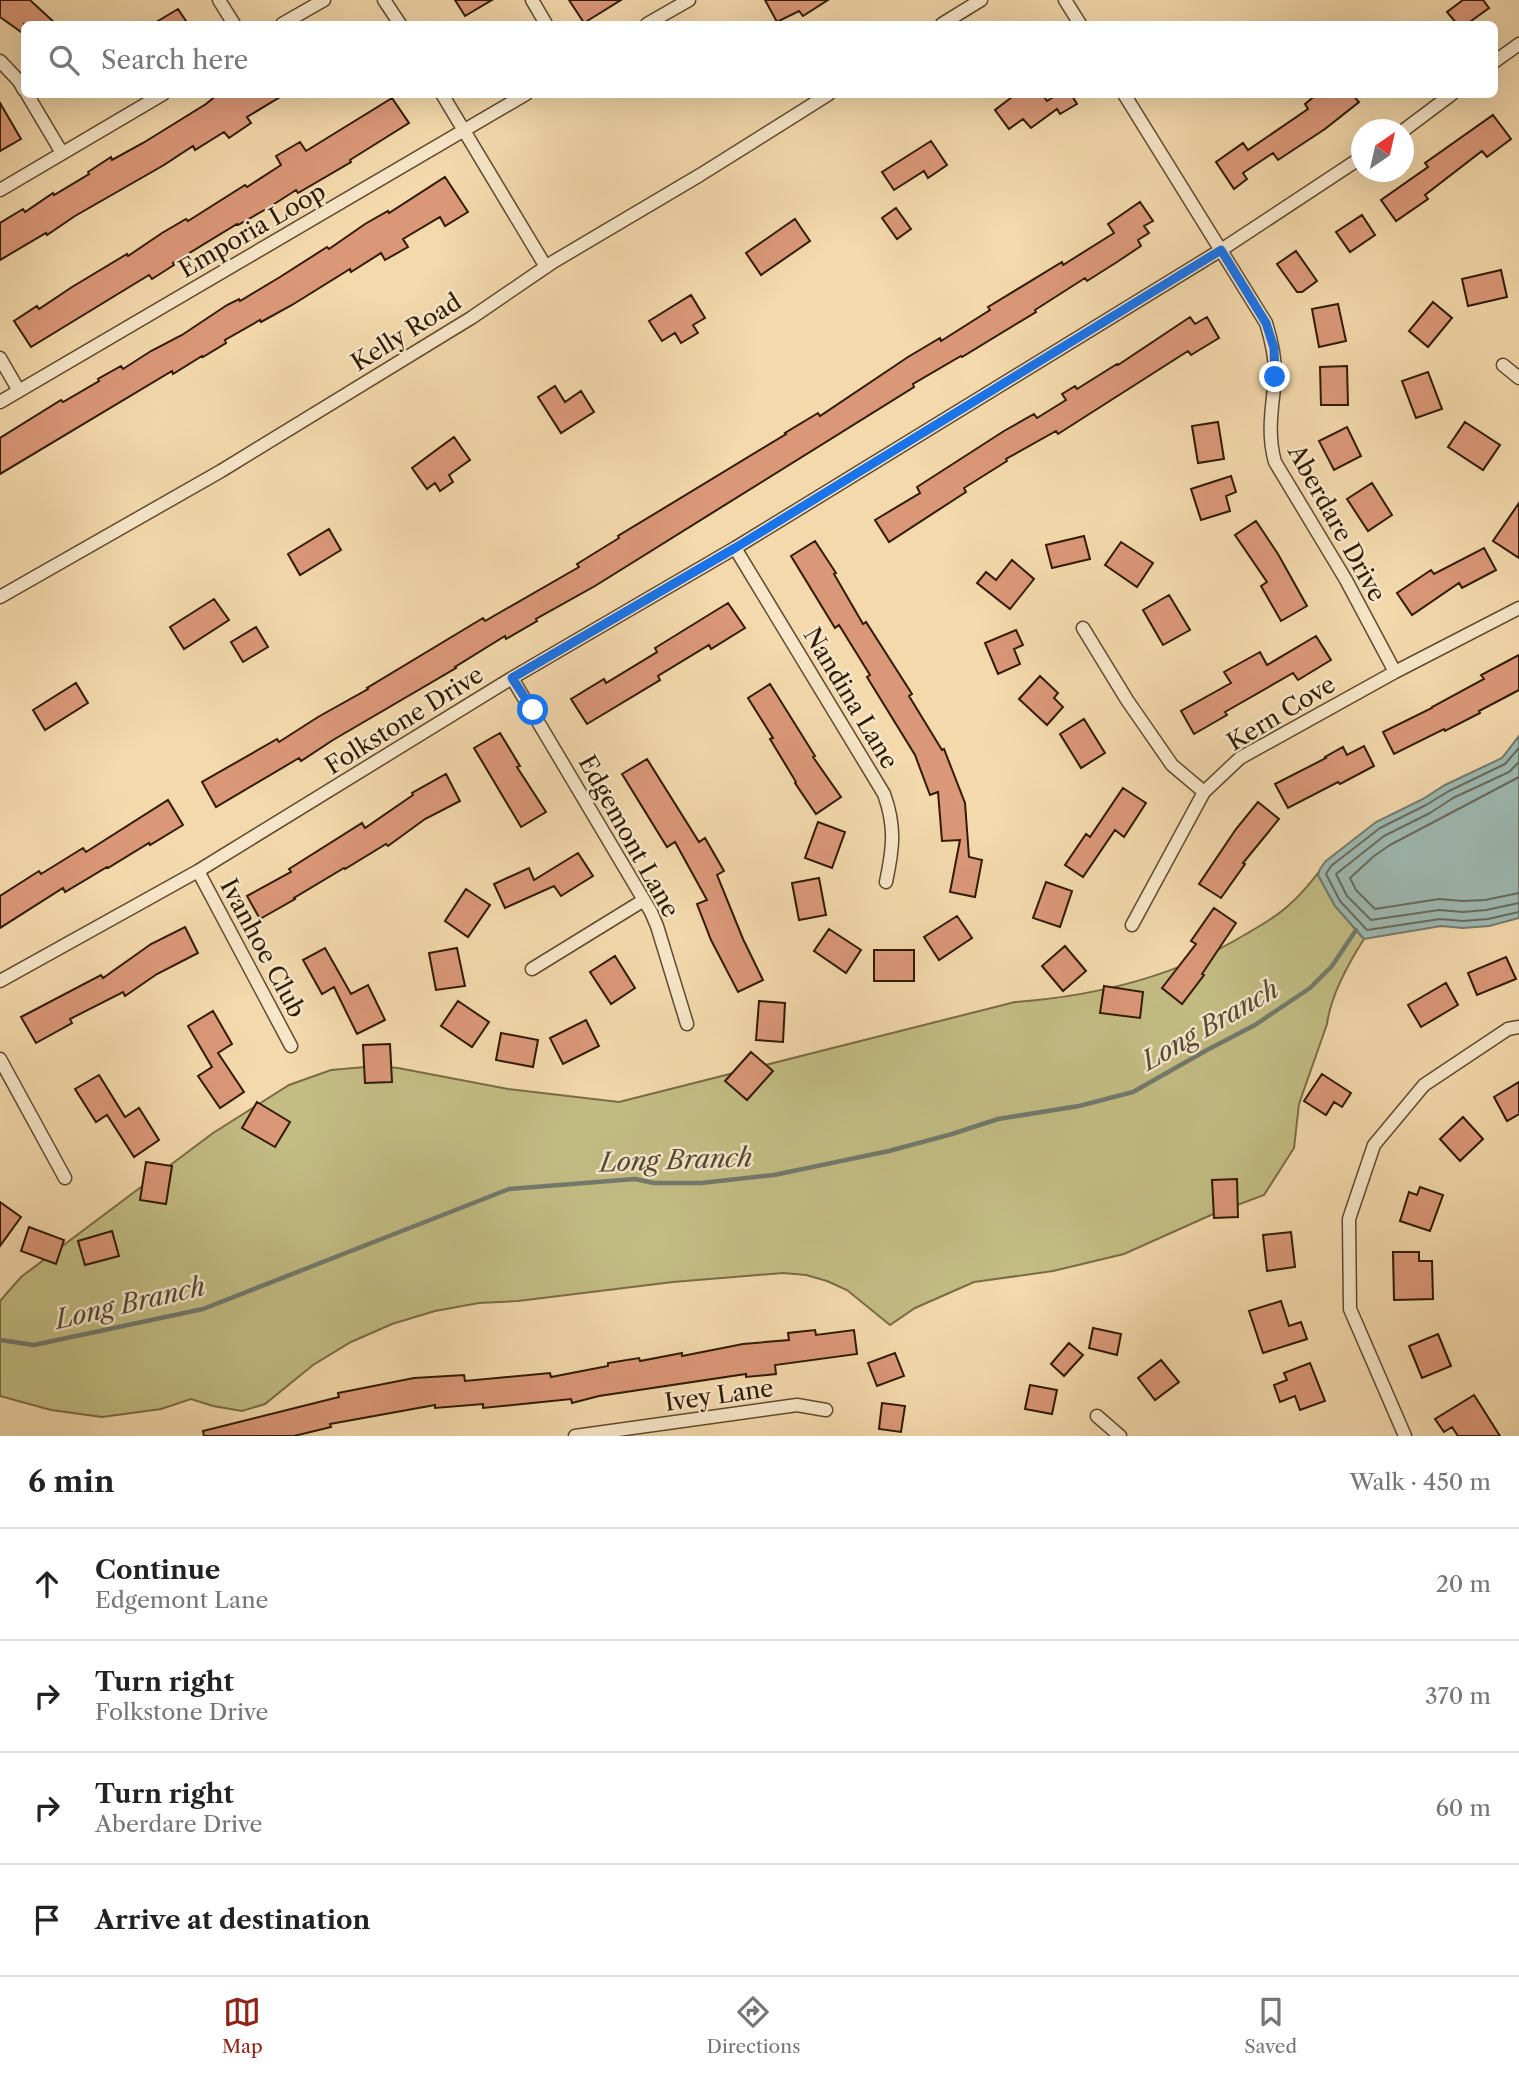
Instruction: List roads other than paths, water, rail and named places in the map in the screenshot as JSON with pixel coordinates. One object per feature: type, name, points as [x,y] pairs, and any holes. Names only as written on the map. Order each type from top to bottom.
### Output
[{"type":"street","points":[[219,0],[232,21]]},
{"type":"street","points":[[287,21],[324,0]]},
{"type":"street","points":[[384,0],[398,21]]},
{"type":"street","points":[[532,0],[544,21]]},
{"type":"street","points":[[651,21],[689,0]]},
{"type":"street","points":[[947,21],[981,0]]},
{"type":"street","points":[[1065,0],[1078,21]]},
{"type":"street","points":[[1498,59],[1519,44]]},
{"type":"street","points":[[0,61],[21,85]]},
{"type":"street","points":[[29,98],[62,153]]},
{"type":"street","points":[[0,190],[156,98]]},
{"type":"street","points":[[444,98],[546,267]]},
{"type":"street","name":"Emporia Loop","points":[[0,402],[519,98]]},
{"type":"street","name":"Kelly Road","points":[[0,597],[201,483],[823,98]]},
{"type":"street","name":"Aberdare Drive","points":[[1126,98],[1266,323],[1274,348],[1275,377],[1270,424],[1275,463],[1346,580],[1395,672]]},
{"type":"street","points":[[1414,123],[1447,98]]},
{"type":"street","name":"Folkstone Drive","points":[[0,981],[198,871],[512,678],[735,548],[1221,250],[1351,164]]},
{"type":"street","points":[[0,358],[19,391]]},
{"type":"street","points":[[1503,365],[1519,378]]},
{"type":"street","name":"Nandina Lane","points":[[735,548],[884,794],[889,807],[894,848],[887,882]]},
{"type":"street","name":"Kern Cove","points":[[1132,925],[1204,792],[1240,758],[1395,672],[1519,608]]},
{"type":"street","points":[[1083,628],[1127,700],[1172,765],[1204,792]]},
{"type":"street","name":"Edgemont Lane","points":[[512,678],[644,900],[657,926],[687,1024]]},
{"type":"street","name":"Ivanhoe Club","points":[[198,871],[291,1046]]},
{"type":"street","points":[[532,970],[644,900]]},
{"type":"street","points":[[1405,1436],[1350,1309],[1349,1219],[1374,1145],[1424,1085],[1508,1029],[1519,1027]]},
{"type":"street","points":[[0,1059],[65,1178]]},
{"type":"street","name":"Ivey Lane","points":[[575,1436],[645,1432],[797,1405],[826,1410]]},
{"type":"street","points":[[1097,1416],[1120,1436]]},
{"type":"water","points":[[1519,736],[1519,918],[1489,926],[1441,926],[1364,939],[1335,906],[1318,875],[1326,861],[1376,822],[1502,758]]},
{"type":"waterway","name":"Long Branch","points":[[0,1340],[34,1345],[203,1309],[509,1189],[635,1179],[654,1183],[701,1183],[774,1175],[889,1151],[998,1119],[1079,1106],[1133,1092],[1255,1025],[1310,988],[1332,966],[1356,930]]}]
